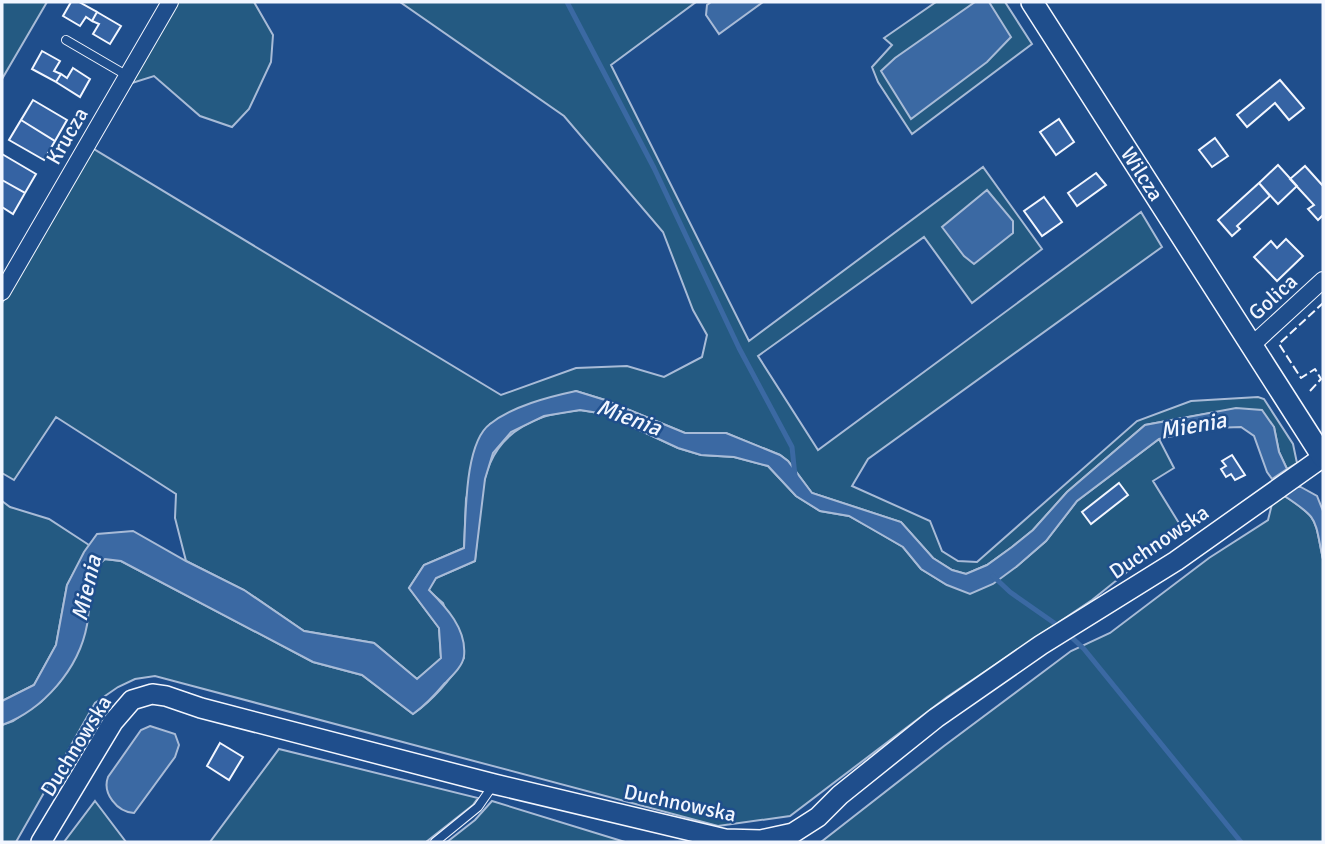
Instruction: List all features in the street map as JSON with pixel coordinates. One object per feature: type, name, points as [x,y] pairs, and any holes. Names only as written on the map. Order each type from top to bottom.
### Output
[{"type":"main road","name":"Wilcza","points":[[1032,2],[1323,457]]},
{"type":"street","name":"Krucza","points":[[2,292],[170,2]]},
{"type":"street","name":"Golica","points":[[1252,345],[1323,280]]},
{"type":"street","name":"Duchnowska","points":[[41,842],[113,722],[132,700],[152,694],[494,784],[725,839],[761,841],[793,833],[818,817],[840,795],[936,718],[1064,631],[1176,561],[1323,457]]},
{"type":"lane","points":[[66,40],[127,75]]},
{"type":"lane","points":[[435,842],[478,807],[494,784]]},
{"type":"shaded area","points":[[2,2],[47,2],[2,79]]},
{"type":"shaded area","points":[[177,2],[254,2],[273,35],[271,62],[249,109],[232,127],[200,116],[154,76],[132,83]]},
{"type":"shaded area","points":[[400,2],[696,2],[611,65],[749,341],[983,167],[1042,249],[972,303],[924,237],[758,356],[818,450],[1141,212],[1162,247],[868,459],[852,486],[930,521],[942,551],[958,561],[977,562],[1137,421],[1191,401],[1258,397],[1264,399],[1293,444],[1297,463],[1287,469],[1279,452],[1274,427],[1216,412],[1145,425],[1067,492],[1033,530],[987,565],[966,574],[952,570],[933,558],[901,522],[812,493],[788,461],[780,455],[726,433],[685,433],[576,391],[490,424],[466,499],[464,548],[424,565],[409,588],[439,628],[441,659],[417,679],[374,643],[304,631],[244,590],[186,561],[175,518],[176,494],[56,417],[14,480],[2,473],[2,303],[92,148],[501,395],[576,368],[627,366],[664,377],[702,357],[707,335],[693,310],[663,232],[564,116]]},
{"type":"shaded area","points":[[936,2],[1005,2],[1032,44],[912,134],[878,82],[872,67],[892,45],[884,38]]},
{"type":"shaded area","points":[[580,410],[605,414],[678,448],[701,455],[734,457],[768,466],[796,496],[820,511],[849,516],[903,547],[921,569],[947,585],[1016,567],[1046,541],[1077,501],[1159,439],[1174,468],[1153,481],[1182,528],[1092,600],[947,697],[790,816],[718,826],[155,676],[135,679],[95,703],[16,842],[2,842],[2,725],[13,721],[41,702],[60,682],[86,627],[92,571],[104,559],[121,561],[313,662],[362,675],[413,714],[442,688],[464,658],[443,603],[428,590],[436,578],[475,561],[481,495],[493,457],[504,441],[521,428],[547,416]]},
{"type":"shaded area","points":[[1283,495],[1304,509],[1314,521],[1323,559],[1323,842],[821,842],[1071,651],[1110,633],[1209,558],[1268,520],[1272,504]]},
{"type":"shaded area","points":[[2,501],[10,507],[49,519],[89,545],[67,585],[56,645],[34,685],[2,701]]},
{"type":"shaded area","points":[[279,749],[478,798],[473,805],[426,842],[210,842]]},
{"type":"shaded area","points":[[95,801],[126,842],[64,842]]},
{"type":"shaded area","points":[[492,801],[625,842],[447,842],[475,820]]},
{"type":"water","points":[[711,2],[763,2],[719,34],[706,15],[707,5]]},
{"type":"water","points":[[975,2],[989,2],[1011,37],[987,62],[911,119],[881,71],[895,58]]},
{"type":"water","points":[[987,190],[1013,221],[1013,233],[974,264],[964,256],[942,227]]},
{"type":"water","name":"Mienia","points":[[576,391],[685,433],[726,433],[780,455],[788,461],[812,493],[901,522],[933,558],[952,570],[966,574],[987,565],[1033,530],[1067,492],[1145,425],[1236,408],[1262,410],[1274,427],[1279,452],[1287,469],[1272,479],[1254,436],[1241,427],[1211,428],[1159,439],[1077,501],[1046,541],[1016,567],[993,584],[970,594],[947,585],[921,569],[903,547],[849,516],[820,511],[796,496],[768,466],[734,457],[701,455],[678,448],[605,414],[580,410],[544,416],[511,432],[493,453],[485,479],[475,561],[436,578],[429,590],[459,628],[464,656],[454,674],[413,714],[362,675],[313,662],[121,561],[105,559],[92,571],[87,625],[83,641],[67,672],[45,698],[2,725],[2,701],[34,685],[56,645],[67,585],[97,534],[133,531],[244,590],[304,631],[374,643],[417,679],[441,658],[439,628],[409,588],[424,565],[464,548],[468,482],[475,447],[481,434],[490,424],[520,407]]},
{"type":"water","points":[[1299,486],[1317,496],[1323,511],[1323,559],[1314,521],[1304,509],[1283,495]]},
{"type":"water","points":[[150,726],[175,734],[179,745],[175,757],[134,813],[128,812],[112,801],[107,789],[108,777],[141,730]]},
{"type":"building","points":[[71,2],[79,2],[97,12],[92,21],[86,17],[80,26],[63,16]]},
{"type":"building","points":[[97,12],[121,26],[110,44],[93,34],[99,24],[92,21]]},
{"type":"building","points":[[42,51],[60,61],[54,71],[61,74],[56,82],[32,69]]},
{"type":"building","points":[[73,68],[90,79],[80,97],[56,82],[61,74],[67,78]]},
{"type":"building","points":[[1280,80],[1304,108],[1289,120],[1275,103],[1247,127],[1237,115]]},
{"type":"building","points":[[33,100],[67,120],[55,141],[21,120]]},
{"type":"building","points":[[1059,119],[1074,142],[1056,155],[1040,132]]},
{"type":"building","points":[[21,120],[55,141],[44,160],[9,140]]},
{"type":"building","points":[[1215,138],[1228,156],[1212,167],[1199,150]]},
{"type":"building","points":[[2,154],[36,174],[25,193],[2,180]]},
{"type":"building","points":[[1278,165],[1297,186],[1278,204],[1259,183]]},
{"type":"building","points":[[1305,166],[1323,186],[1323,215],[1318,220],[1308,209],[1314,205],[1290,179]]},
{"type":"building","points":[[1096,173],[1106,185],[1077,206],[1068,193]]},
{"type":"building","points":[[2,180],[25,193],[13,214],[2,207]]},
{"type":"building","points":[[1259,183],[1270,196],[1237,226],[1240,229],[1232,236],[1218,220]]},
{"type":"building","points":[[1044,197],[1062,222],[1042,236],[1024,211]]},
{"type":"building","points":[[1286,239],[1303,256],[1277,281],[1254,257],[1271,241],[1277,248]]},
{"type":"building","points":[[1232,455],[1245,475],[1235,480],[1231,474],[1226,477],[1221,469],[1226,466],[1222,461]]},
{"type":"building","points":[[1119,483],[1128,495],[1091,524],[1082,512]]},
{"type":"building","points":[[220,743],[243,757],[229,780],[207,766]]},
{"type":"waterway","points":[[567,2],[654,168],[739,348],[792,447],[795,476]]},
{"type":"waterway","points":[[993,576],[1010,592],[1060,627]]},
{"type":"waterway","points":[[1067,633],[1084,649],[1241,842]]},
{"type":"fence","points":[[1310,391],[1321,379],[1315,369],[1301,378],[1279,344],[1323,303]]}]
